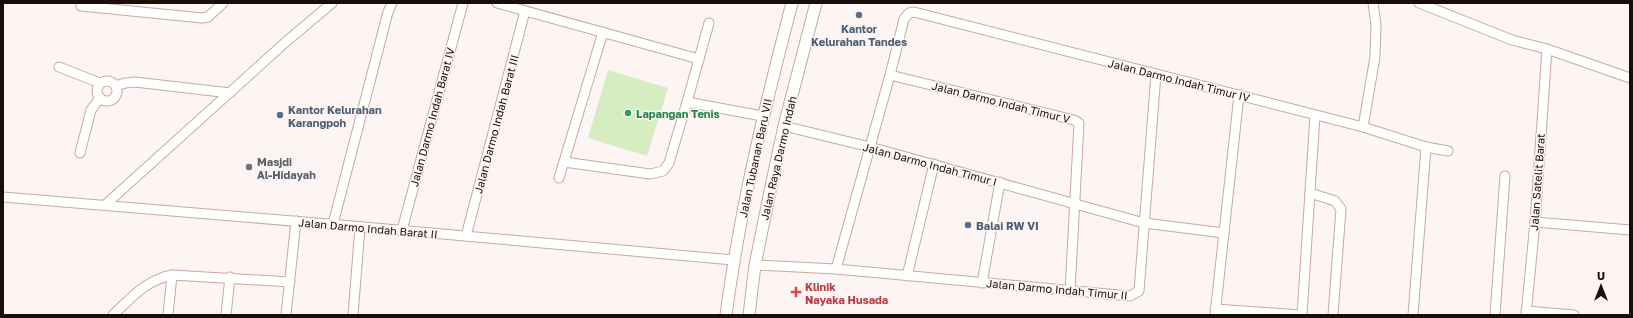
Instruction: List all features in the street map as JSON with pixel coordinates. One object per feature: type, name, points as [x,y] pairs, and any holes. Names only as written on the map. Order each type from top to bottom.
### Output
[{"type":"street","points":[[81,6],[113,7],[202,18],[208,17],[223,3]]},
{"type":"street","points":[[105,205],[332,3]]},
{"type":"street","points":[[332,224],[388,12],[392,3]]},
{"type":"street","name":"Jalan Darmo Indah Barat IV","points":[[402,230],[463,3]]},
{"type":"street","points":[[497,3],[699,59]]},
{"type":"street","name":"Jalan Tubanan Baru VII","points":[[726,315],[733,260],[762,116],[792,3]]},
{"type":"street","name":"Jalan Raya Darmo Indah","points":[[749,315],[755,265],[784,126],[816,3]]},
{"type":"street","points":[[1363,127],[1375,57],[1376,25],[1373,3]]},
{"type":"street","points":[[1419,3],[1512,40],[1547,50],[1630,78]]},
{"type":"street","name":"Jalan Darmo Indah Barat III","points":[[466,236],[525,11]]},
{"type":"street","name":"Jalan Darmo Indah Timur IV","points":[[890,75],[904,19],[909,13],[918,12],[1363,127],[1426,147],[1448,151]]},
{"type":"street","points":[[564,162],[650,174],[663,171],[669,162],[688,102],[709,24]]},
{"type":"street","points":[[559,178],[603,32]]},
{"type":"street","name":"Jalan Satelit Barat","points":[[1526,313],[1535,222],[1547,50]]},
{"type":"street","points":[[59,67],[100,82],[109,81],[116,86],[117,91],[113,99],[109,101],[100,98],[96,90],[100,82]]},
{"type":"street","name":"Jalan Darmo Indah Timur II","points":[[755,265],[836,270],[1130,296],[1136,294],[1139,291],[1156,74]]},
{"type":"street","points":[[836,270],[890,75]]},
{"type":"street","name":"Jalan Darmo Indah Timur V","points":[[890,75],[1077,121],[1080,123],[1075,204]]},
{"type":"street","points":[[116,86],[125,82],[135,82],[230,93]]},
{"type":"street","points":[[1239,95],[1215,312],[1301,315],[1315,115]]},
{"type":"street","points":[[80,153],[91,110],[95,102],[100,98]]},
{"type":"street","points":[[688,102],[762,116]]},
{"type":"street","name":"Jalan Darmo Indah Timur I","points":[[784,126],[934,164],[1144,223],[1224,233]]},
{"type":"street","points":[[1413,315],[1426,147]]},
{"type":"street","points":[[907,276],[934,164]]},
{"type":"street","points":[[1495,315],[1505,176]]},
{"type":"street","points":[[982,283],[1000,182]]},
{"type":"street","points":[[1310,193],[1335,201],[1341,208],[1333,315]]},
{"type":"street","name":"Jalan Darmo Indah Barat II","points":[[3,197],[402,230],[733,260]]},
{"type":"street","points":[[1070,291],[1075,204]]},
{"type":"street","points":[[286,315],[296,221]]},
{"type":"street","points":[[1535,222],[1630,230]]},
{"type":"street","points":[[353,315],[360,227]]},
{"type":"street","points":[[112,315],[146,284],[160,277],[172,275],[230,277],[290,282]]},
{"type":"street","points":[[168,315],[172,275]]},
{"type":"street","points":[[226,315],[230,277]]},
{"type":"street","points":[[1526,313],[1574,315]]},
{"type":"green space","name":"Lapangan Tenis","points":[[608,70],[668,88],[647,156],[588,138]]},
{"type":"place","name":"Kantor Kelurahan Tandes","points":[[859,15]]},
{"type":"place","name":"Lapangan Tenis","points":[[628,113]]},
{"type":"place","name":"Kantor Kelurahan Karangpoh","points":[[280,115]]},
{"type":"place","name":"Masjdi Al-Hidayah","points":[[249,167]]},
{"type":"place","name":"Balai RW VI","points":[[968,225]]},
{"type":"place","name":"Klinik Nayaka Husada","points":[[796,292]]}]
